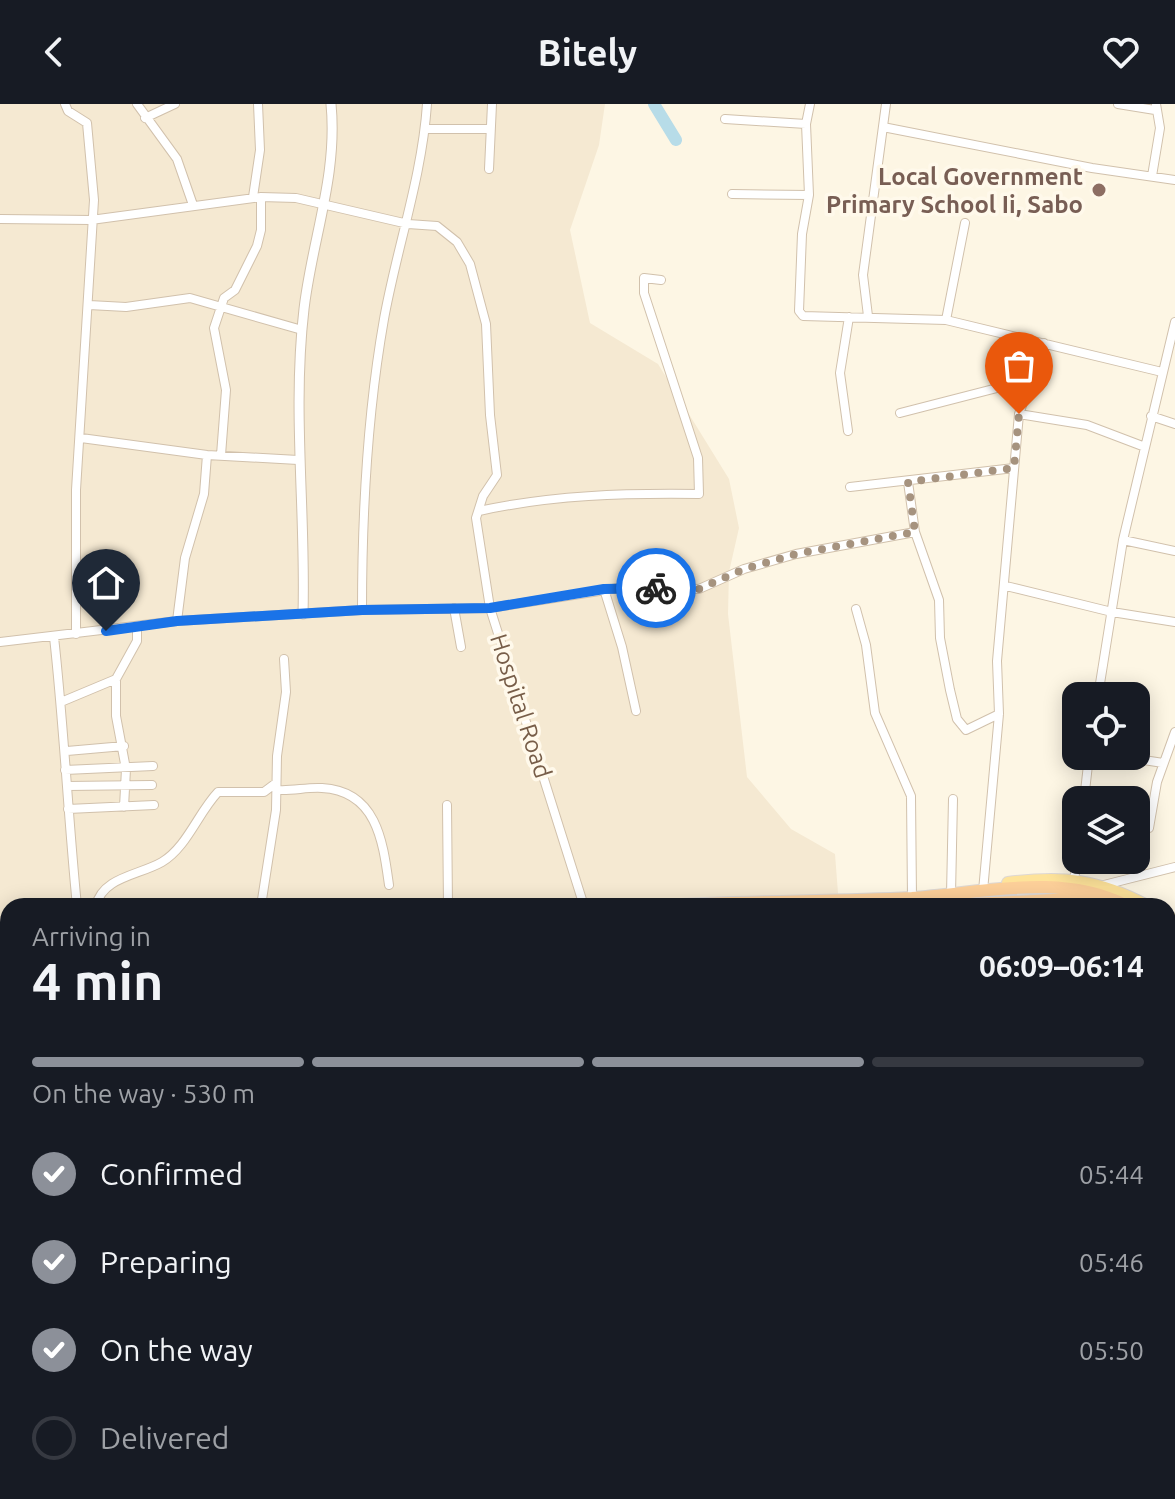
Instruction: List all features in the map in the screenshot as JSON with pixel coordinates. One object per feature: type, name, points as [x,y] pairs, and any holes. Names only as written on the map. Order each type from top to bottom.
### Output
[{"type":"highway","points":[[1003,896],[1073,887],[1112,898]]},
{"type":"highway","points":[[912,898],[951,894],[1049,898]]},
{"type":"main road","points":[[1003,896],[1008,883],[1074,880],[1104,885],[1131,898]]},
{"type":"street","points":[[65,104],[68,111],[87,123],[94,200],[76,490],[76,634]]},
{"type":"street","points":[[137,104],[177,159],[193,205]]},
{"type":"street","points":[[145,118],[175,104]]},
{"type":"street","points":[[221,455],[226,390],[214,328],[224,298],[235,290],[257,246],[262,215],[257,197],[260,150],[258,104]]},
{"type":"street","points":[[303,614],[305,535],[298,460],[302,330],[331,173],[331,104]]},
{"type":"street","points":[[362,610],[364,490],[373,393],[384,316],[408,224],[427,104]]},
{"type":"street","points":[[489,169],[492,104]]},
{"type":"street","points":[[810,104],[806,124],[809,195],[802,234],[799,311],[803,316],[946,320],[1162,372]]},
{"type":"street","points":[[868,316],[863,275],[886,104]]},
{"type":"street","points":[[1118,104],[1155,107],[1160,128],[1152,176]]},
{"type":"street","points":[[725,119],[806,124]]},
{"type":"street","points":[[883,127],[1092,168],[1175,180]]},
{"type":"street","points":[[425,129],[489,129]]},
{"type":"street","points":[[732,194],[809,195]]},
{"type":"street","points":[[0,219],[91,220],[257,197],[296,198],[408,224],[437,226],[457,242],[470,264],[486,324],[490,415],[497,475],[479,511],[475,529],[490,608],[604,589],[699,589],[744,569],[796,554],[915,532]]},
{"type":"street","points":[[946,320],[965,223]]},
{"type":"street","points":[[479,511],[539,498],[628,493],[699,494],[698,458],[644,293],[644,278],[661,280]]},
{"type":"street","points":[[89,305],[126,307],[180,298],[302,330]]},
{"type":"street","points":[[848,431],[840,373],[849,317]]},
{"type":"street","points":[[1100,682],[1123,540],[1175,322]]},
{"type":"street","points":[[1003,896],[997,661],[1019,414],[1025,389],[1044,343]]},
{"type":"street","points":[[900,413],[987,389],[1025,389]]},
{"type":"street","points":[[1019,414],[1087,425],[1145,447]]},
{"type":"street","points":[[1151,416],[1175,424]]},
{"type":"street","points":[[81,438],[207,455],[298,460]]},
{"type":"street","points":[[177,621],[185,558],[204,494],[207,455]]},
{"type":"street","points":[[850,487],[1014,468]]},
{"type":"street","points":[[908,482],[915,532],[939,600],[942,649],[957,719],[966,730],[999,714]]},
{"type":"street","points":[[1123,540],[1175,551]]},
{"type":"street","points":[[1006,586],[1112,612],[1175,622]]},
{"type":"street","points":[[604,589],[622,647],[636,711]]},
{"type":"street","points":[[454,608],[461,647]]},
{"type":"street","name":"Hospital Road","points":[[0,642],[177,621],[362,610],[490,608],[581,898]]},
{"type":"street","points":[[856,609],[866,645],[875,713],[911,796],[912,898]]},
{"type":"street","points":[[124,807],[126,769],[116,716],[116,679],[137,641],[137,628]]},
{"type":"street","points":[[54,637],[67,751],[65,770],[76,898]]},
{"type":"street","points":[[262,898],[276,810],[286,692],[284,659]]},
{"type":"street","points":[[61,702],[116,679]]},
{"type":"street","points":[[1150,823],[1163,763],[1175,732]]},
{"type":"street","points":[[67,751],[124,746]]},
{"type":"street","points":[[1150,761],[1163,763]]},
{"type":"street","points":[[65,770],[120,765],[126,769],[153,766]]},
{"type":"street","points":[[67,786],[152,785]]},
{"type":"street","points":[[100,898],[103,890],[162,861],[176,850],[218,792],[264,792],[277,787],[325,788],[362,804],[378,827],[389,885]]},
{"type":"street","points":[[264,792],[276,810]]},
{"type":"street","points":[[951,894],[953,799]]},
{"type":"street","points":[[68,809],[154,805]]},
{"type":"street","points":[[447,805],[448,898]]},
{"type":"street","points":[[1104,885],[1175,867]]},
{"type":"street","points":[[1074,880],[1075,874]]},
{"type":"shaded area","points":[[0,104],[605,104],[599,145],[570,230],[590,323],[658,364],[729,479],[739,528],[729,572],[728,614],[747,777],[791,829],[835,854],[838,898],[0,898]]},
{"type":"waterway","points":[[654,104],[676,140]]},
{"type":"way so far","points":[[656,588],[699,589],[744,569],[796,554],[915,532],[908,482],[1014,468],[1019,414]]},
{"type":"place","name":"Local Government Primary School Ii, Sabo","points":[[1099,190]]},
{"type":"route","points":[[106,631],[177,621],[362,610],[490,608],[604,589],[656,588]]}]
